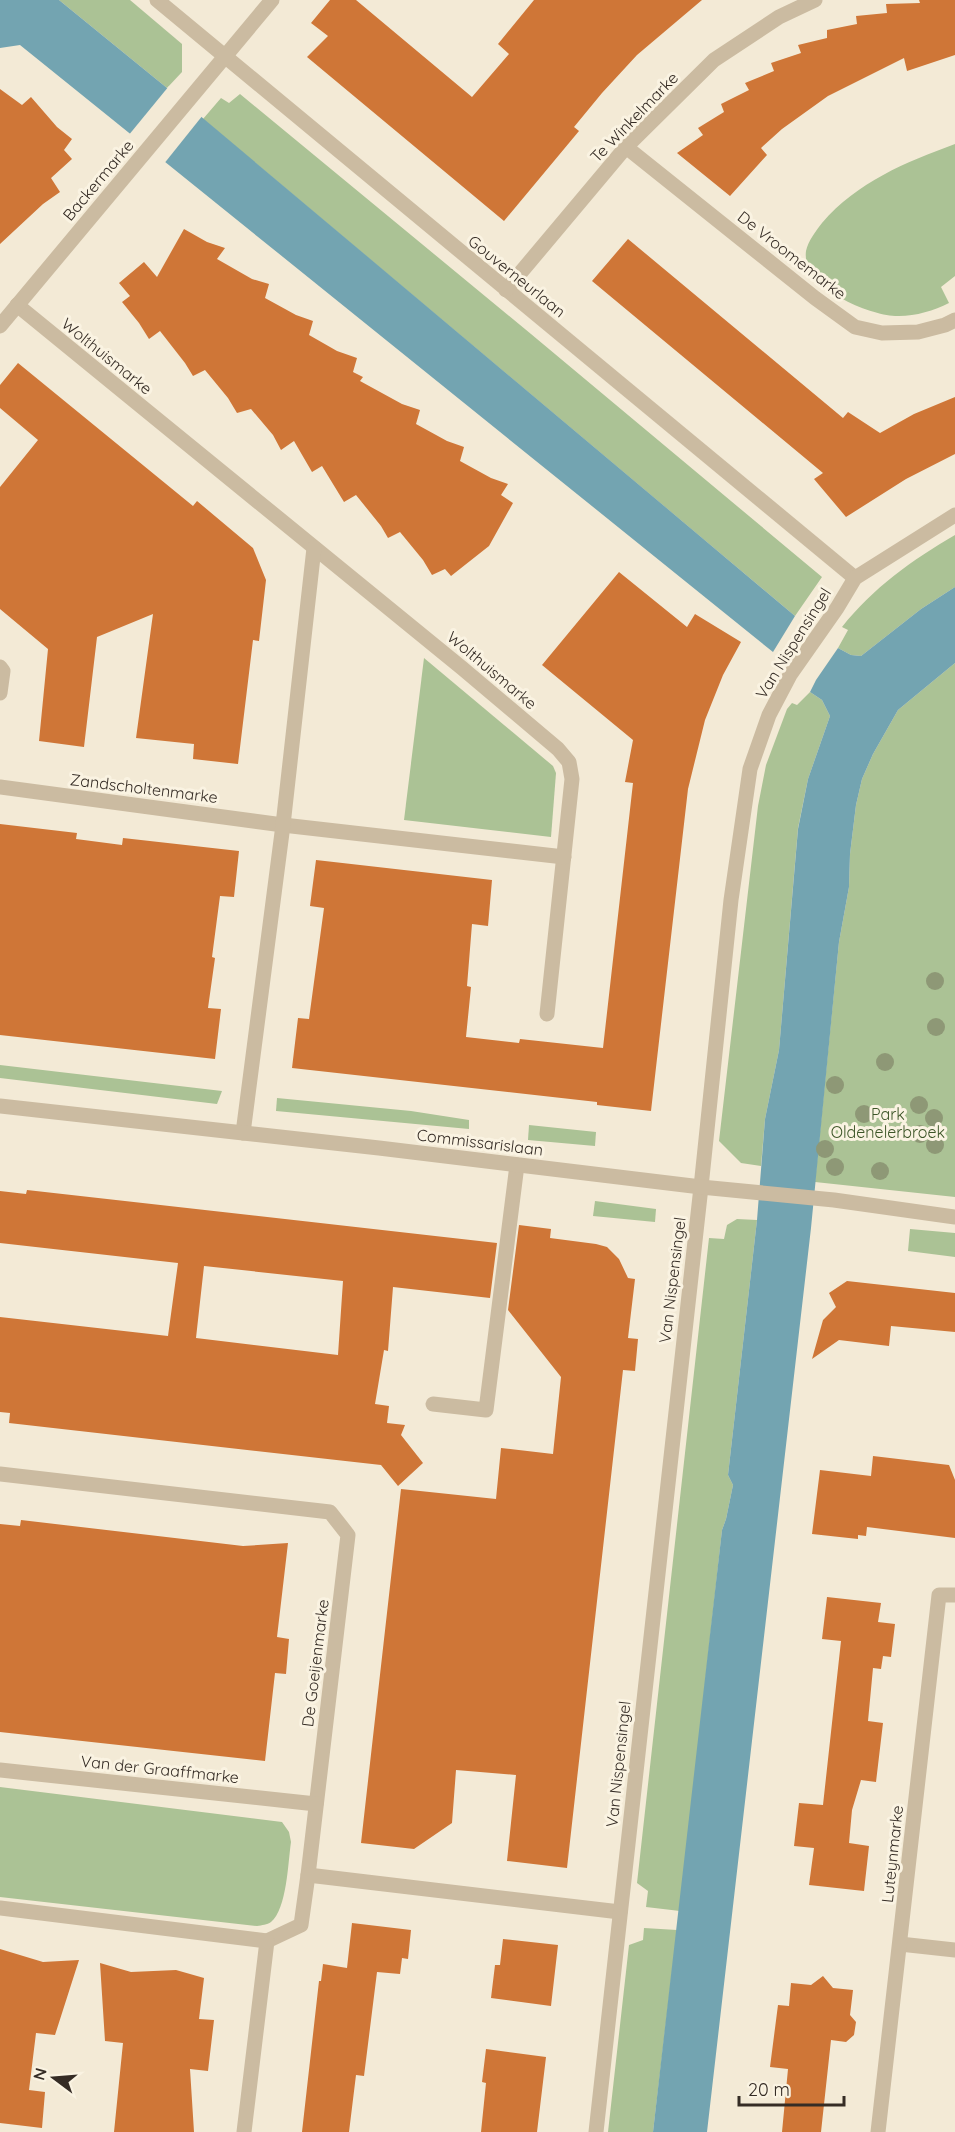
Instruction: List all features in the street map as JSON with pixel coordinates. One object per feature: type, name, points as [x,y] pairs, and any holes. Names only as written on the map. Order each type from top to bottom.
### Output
[{"type":"street","name":"Gouverneurlaan","points":[[157,0],[224,58],[855,578]]},
{"type":"street","name":"Te Winkelmarke","points":[[506,290],[626,147],[714,60],[779,17],[815,0]]},
{"type":"street","name":"Backermarke","points":[[0,326],[224,58],[267,3]]},
{"type":"street","name":"De Vroomemarke","points":[[626,147],[855,327],[882,333],[918,332],[945,326],[955,320]]},
{"type":"street","name":"Wolthuismarke","points":[[17,305],[462,668],[558,749],[569,762],[572,779],[547,1014]]},
{"type":"street","name":"Van Nispensingel","points":[[596,2132],[731,900],[750,769],[769,715],[790,675],[855,578],[955,515]]},
{"type":"street","points":[[243,1133],[283,825],[314,548]]},
{"type":"street","points":[[0,667],[3,671],[0,693]]},
{"type":"street","name":"Zandscholtenmarke","points":[[0,788],[283,825]]},
{"type":"street","points":[[283,825],[564,857]]},
{"type":"street","name":"Commissarislaan","points":[[0,1106],[701,1187],[834,1200],[955,1217]]},
{"type":"street","points":[[433,1404],[486,1410],[517,1165]]},
{"type":"street","name":"De Goeijenmarke","points":[[0,1474],[330,1512],[348,1535],[301,1925],[267,1941]]},
{"type":"street","name":"Luteynmarke","points":[[878,2132],[939,1596],[955,1595]]},
{"type":"street","name":"Van der Graaffmarke","points":[[0,1770],[316,1804]]},
{"type":"street","points":[[308,1875],[620,1912]]},
{"type":"street","points":[[0,1908],[267,1941],[244,2132]]},
{"type":"street","points":[[900,1944],[955,1950]]},
{"type":"green space","points":[[59,0],[130,0],[182,44],[182,72],[167,88]]},
{"type":"green space","points":[[240,94],[822,577],[795,616],[203,119],[221,98],[229,103]]},
{"type":"green space","points":[[955,144],[955,276],[941,287],[949,303],[923,313],[895,316],[854,304],[838,297],[825,287],[814,276],[807,264],[806,251],[810,240],[822,223],[851,196],[883,175]]},
{"type":"green space","points":[[955,535],[955,587],[921,609],[861,656],[851,655],[838,648],[848,630],[842,627],[880,587],[924,554]]},
{"type":"green space","points":[[424,658],[553,766],[556,773],[551,837],[404,820]]},
{"type":"green space","name":"Park Oldenelerbroek","points":[[955,663],[955,1197],[815,1182],[839,942],[849,887],[850,854],[856,805],[862,779],[873,754],[898,710]]},
{"type":"green space","points":[[810,692],[822,700],[830,716],[808,779],[798,828],[779,1050],[765,1119],[761,1166],[741,1163],[719,1141],[758,806],[766,765],[787,709],[792,703],[797,705]]},
{"type":"green space","points":[[0,1065],[222,1091],[217,1104],[0,1078]]},
{"type":"green space","points":[[277,1098],[411,1111],[469,1120],[469,1129],[276,1111]]},
{"type":"green space","points":[[529,1125],[596,1132],[595,1146],[528,1140]]},
{"type":"green space","points":[[595,1201],[656,1209],[655,1222],[593,1216]]},
{"type":"green space","points":[[737,1219],[757,1220],[728,1475],[733,1485],[722,1530],[680,1911],[646,1907],[648,1891],[637,1883],[709,1238],[724,1239],[727,1225]]},
{"type":"green space","points":[[910,1229],[955,1233],[955,1257],[908,1251]]},
{"type":"green space","points":[[0,1787],[282,1822],[289,1832],[291,1842],[284,1896],[276,1916],[271,1922],[257,1926],[0,1897]]},
{"type":"green space","points":[[644,1928],[677,1930],[653,2132],[608,2132],[629,1945],[643,1940]]},
{"type":"water","points":[[0,0],[59,0],[167,88],[795,616],[773,652],[20,45],[0,48]]},
{"type":"water","points":[[955,587],[955,663],[898,710],[873,754],[862,779],[856,805],[850,854],[849,887],[839,942],[811,1228],[707,2132],[653,2132],[722,1530],[733,1485],[728,1475],[757,1220],[765,1119],[779,1050],[798,829],[808,779],[830,716],[822,700],[810,692],[838,648],[851,655],[861,656],[921,609]]},
{"type":"pier","points":[[169,86],[203,115],[163,165],[128,136]]},
{"type":"building","points":[[330,0],[356,0],[472,97],[509,54],[498,44],[534,0],[702,0],[637,55],[602,93],[574,127],[579,131],[504,221],[307,57],[328,36],[311,23]]},
{"type":"building","points":[[919,0],[955,0],[955,55],[907,71],[904,58],[828,96],[782,129],[761,148],[767,155],[730,196],[677,153],[703,135],[698,128],[724,112],[721,104],[749,90],[745,83],[774,71],[771,63],[801,53],[798,45],[827,38],[827,30],[857,24],[856,16],[887,13],[886,4],[920,3]]},
{"type":"building","points":[[0,89],[22,105],[31,97],[57,127],[72,139],[64,150],[72,159],[51,178],[60,192],[43,204],[0,244]]},
{"type":"building","points":[[184,229],[207,242],[225,248],[217,259],[252,279],[269,284],[265,298],[296,315],[313,321],[309,335],[337,351],[357,358],[353,372],[363,377],[360,381],[402,404],[420,410],[416,424],[447,441],[464,447],[460,461],[491,478],[508,484],[501,495],[513,503],[489,546],[451,576],[445,569],[432,575],[400,532],[388,538],[356,495],[344,502],[322,466],[312,472],[294,441],[281,450],[273,435],[251,409],[237,413],[205,370],[193,376],[160,331],[149,339],[122,302],[130,296],[119,283],[144,262],[157,277]]},
{"type":"building","points":[[628,239],[843,418],[848,412],[880,433],[914,414],[955,397],[955,454],[906,479],[846,517],[814,479],[823,473],[592,281]]},
{"type":"building","points":[[18,363],[193,506],[197,501],[253,548],[266,580],[259,641],[253,640],[238,764],[193,759],[194,744],[136,738],[153,614],[97,637],[84,747],[39,741],[48,649],[0,609],[0,487],[38,440],[0,408],[0,385]]},
{"type":"building","points":[[619,572],[687,627],[695,614],[741,642],[723,675],[705,720],[688,789],[651,1111],[597,1105],[597,1102],[292,1068],[298,1018],[309,1019],[324,908],[310,906],[316,860],[492,880],[488,926],[472,924],[467,986],[471,987],[466,1037],[519,1043],[520,1039],[603,1048],[633,783],[625,782],[633,740],[542,665]]},
{"type":"building","points":[[0,824],[77,833],[76,839],[122,845],[123,838],[239,851],[234,897],[220,896],[212,957],[215,958],[208,1008],[221,1009],[215,1059],[0,1035]]},
{"type":"building","points":[[27,1190],[497,1243],[490,1298],[393,1287],[388,1351],[384,1350],[375,1404],[389,1406],[387,1423],[405,1425],[401,1435],[423,1463],[398,1486],[381,1465],[9,1423],[10,1413],[0,1412],[0,1317],[168,1336],[178,1263],[0,1243],[0,1191],[26,1194]],"holes":[[[204,1266],[343,1281],[338,1355],[196,1338]]]},
{"type":"building","points":[[519,1225],[551,1229],[550,1238],[607,1247],[619,1259],[628,1278],[635,1279],[628,1338],[638,1339],[635,1371],[623,1370],[567,1868],[507,1861],[516,1775],[456,1770],[452,1823],[414,1849],[361,1843],[401,1489],[496,1499],[501,1448],[553,1454],[561,1377],[508,1310]]},
{"type":"building","points":[[847,1281],[955,1293],[955,1332],[891,1326],[889,1346],[839,1340],[812,1359],[823,1320],[836,1307],[829,1293]]},
{"type":"building","points":[[873,1456],[949,1465],[955,1480],[955,1538],[867,1527],[866,1536],[858,1535],[858,1539],[812,1534],[820,1470],[871,1476]]},
{"type":"building","points":[[21,1520],[243,1546],[288,1543],[277,1637],[289,1639],[286,1674],[275,1673],[265,1761],[0,1732],[0,1524],[20,1526]]},
{"type":"building","points":[[827,1597],[881,1603],[878,1622],[895,1624],[891,1657],[883,1656],[881,1669],[873,1668],[868,1721],[883,1723],[876,1782],[861,1780],[852,1810],[849,1843],[869,1846],[864,1891],[809,1885],[814,1848],[794,1846],[799,1803],[823,1805],[841,1641],[822,1639]]},
{"type":"building","points":[[352,1923],[411,1930],[408,1959],[402,1958],[400,1974],[377,1972],[364,2076],[356,2075],[349,2132],[302,2132],[319,1981],[321,1981],[323,1964],[347,1968]]},
{"type":"building","points":[[503,1939],[558,1945],[551,2006],[491,1998],[495,1965],[500,1965]]},
{"type":"building","points":[[0,1949],[43,1962],[79,1960],[55,2035],[36,2033],[29,2090],[45,2092],[42,2128],[0,2123]]},
{"type":"building","points":[[100,1963],[131,1972],[176,1970],[204,1978],[199,2019],[214,2020],[208,2071],[190,2069],[194,2132],[114,2132],[123,2043],[105,2041]]},
{"type":"building","points":[[823,1976],[833,1988],[853,1990],[850,2015],[856,2022],[854,2035],[846,2042],[831,2040],[821,2132],[782,2132],[788,2069],[770,2067],[778,2005],[789,2006],[791,1983],[811,1985]]},
{"type":"building","points":[[486,2049],[546,2057],[537,2132],[481,2132],[486,2083],[482,2082]]}]
